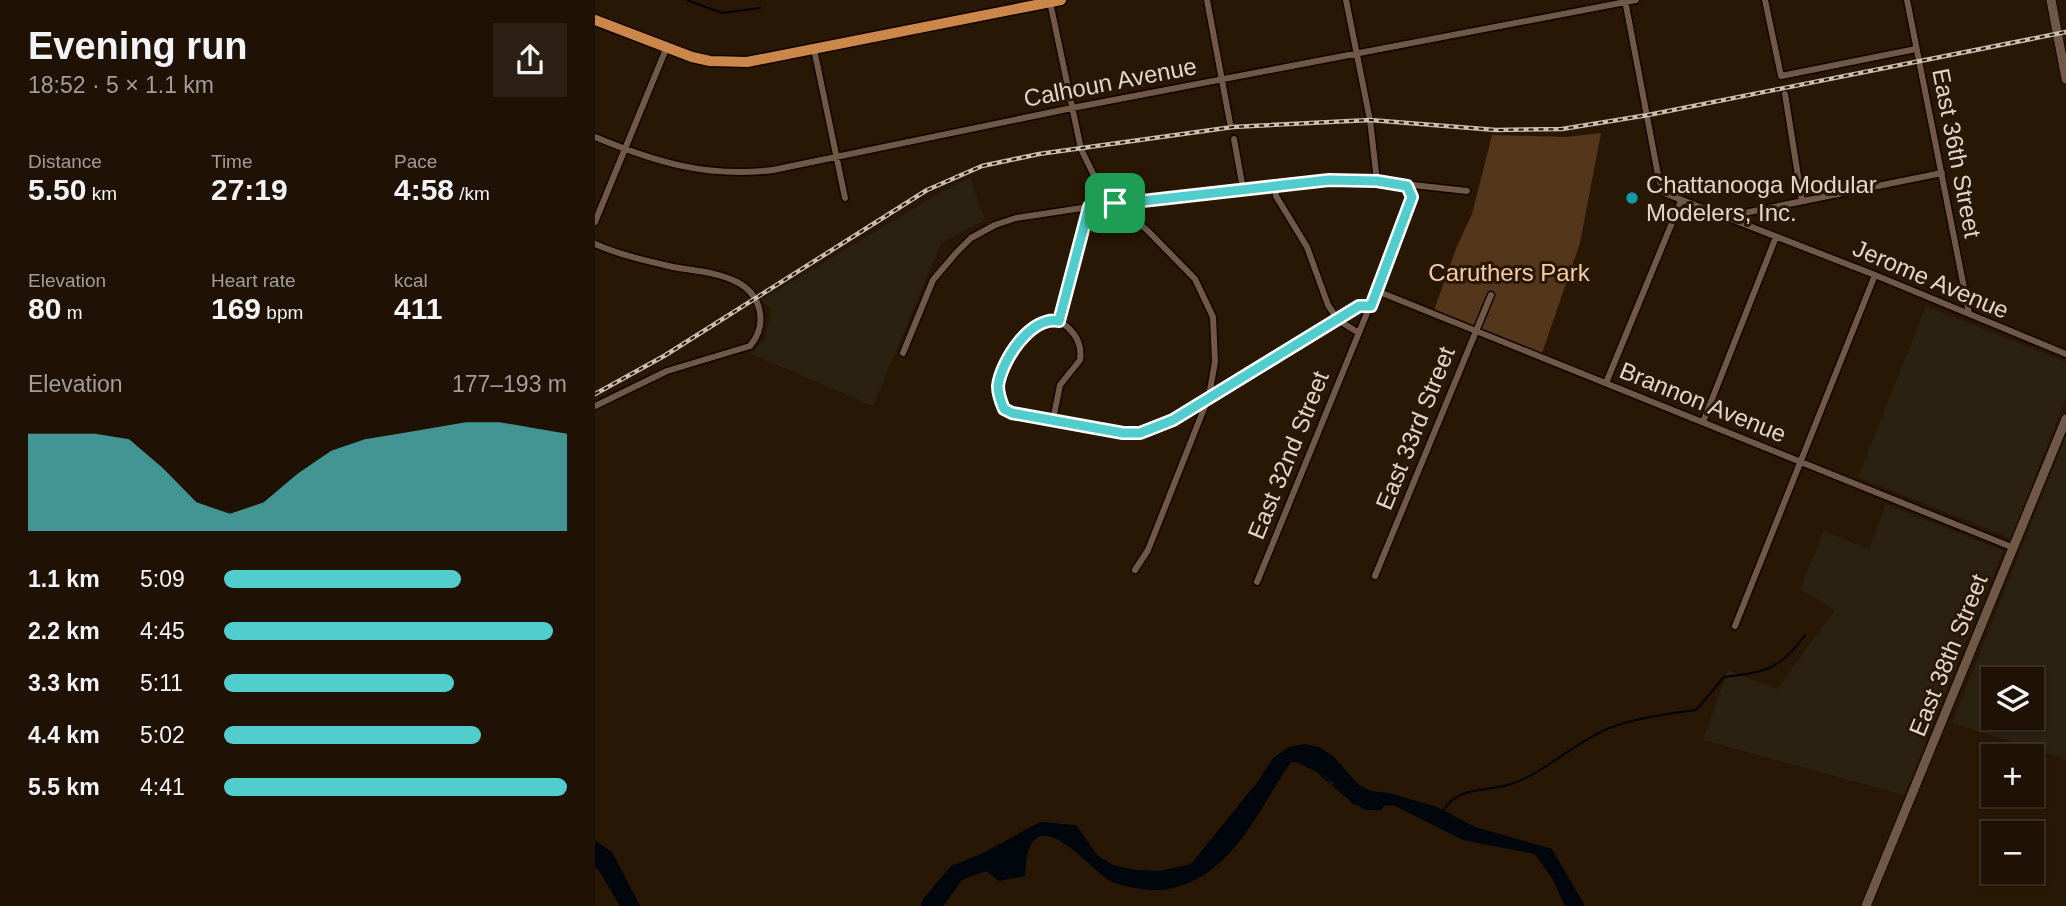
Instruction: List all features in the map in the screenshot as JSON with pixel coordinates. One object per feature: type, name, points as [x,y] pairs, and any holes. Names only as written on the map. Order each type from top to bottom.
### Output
[{"type":"highway","points":[[595,19],[667,49],[710,61],[747,62],[1056,1]]},
{"type":"main road","points":[[2051,0],[2066,79]]},
{"type":"main road","name":"East 38th Street","points":[[1866,906],[2066,419]]},
{"type":"street","points":[[1207,0],[1230,123]]},
{"type":"street","points":[[1346,0],[1370,120],[1377,181]]},
{"type":"street","name":"Calhoun Avenue","points":[[595,137],[623,149],[682,167],[731,173],[773,170],[1072,108],[1636,0]]},
{"type":"street","points":[[1765,0],[1781,76],[1916,50]]},
{"type":"street","name":"East 36th Street","points":[[1907,0],[1969,313]]},
{"type":"street","points":[[1056,1],[1072,108],[1086,160],[1102,192],[1195,279],[1213,317],[1215,362],[1209,396],[1148,550],[1135,570]]},
{"type":"street","name":"Jerome Avenue","points":[[1625,1],[1659,180],[1664,193],[1875,275],[2066,354]]},
{"type":"street","points":[[814,48],[845,198]]},
{"type":"street","points":[[595,222],[623,149],[667,49]]},
{"type":"street","points":[[1784,94],[1802,201]]},
{"type":"street","points":[[1234,139],[1243,189]]},
{"type":"street","points":[[1718,215],[1942,173]]},
{"type":"street","points":[[903,353],[933,281],[971,239],[995,225],[1016,218],[1115,203],[1329,180],[1377,181],[1467,191]]},
{"type":"street","points":[[1276,185],[1276,196],[1307,247],[1328,305],[1338,320],[1359,333]]},
{"type":"street","name":"East 32nd Street","points":[[1257,582],[1410,208],[1412,197],[1407,186]]},
{"type":"street","points":[[1606,383],[1681,201]]},
{"type":"street","points":[[1059,321],[1089,207]]},
{"type":"street","points":[[1703,422],[1776,237]]},
{"type":"street","points":[[595,244],[643,259],[726,278],[742,285],[754,299],[762,318],[761,328],[750,346],[667,371],[595,406]]},
{"type":"street","points":[[1735,626],[1875,275]]},
{"type":"street","name":"Brannon Avenue","points":[[1377,291],[2014,548]]},
{"type":"street","name":"East 33rd Street","points":[[1375,576],[1491,295]]},
{"type":"street","points":[[1053,420],[1060,385],[1080,360],[1081,352],[1072,331],[1059,321],[1050,320],[1034,325],[1015,349],[998,387],[1004,409],[1012,413],[1123,433],[1140,433],[1173,420],[1359,306],[1371,306]]},
{"type":"shaded area","points":[[970,178],[985,220],[941,243],[873,406],[751,354],[765,339],[771,308],[761,300],[941,192]]},
{"type":"shaded area","points":[[1926,306],[2066,362],[2066,398],[2011,538],[1858,477]]},
{"type":"shaded area","points":[[2066,436],[2066,759],[2044,752],[2044,744],[2018,744],[1952,723]]},
{"type":"shaded area","points":[[1886,504],[2003,551],[1904,795],[1703,740],[1728,670],[1777,689],[1835,610],[1800,589],[1824,531],[1869,549]]},
{"type":"shaded area","points":[[1305,744],[1319,747],[1333,756],[1359,785],[1371,791],[1389,793],[1437,807],[1475,827],[1552,849],[1585,906],[1565,906],[1553,880],[1535,854],[1463,840],[1393,805],[1384,806],[1381,810],[1365,810],[1312,767],[1291,762],[1255,820],[1227,856],[1210,871],[1191,882],[1154,890],[1116,883],[1103,876],[1069,847],[1046,836],[1036,838],[1029,849],[1025,876],[999,881],[986,871],[962,880],[943,906],[921,906],[923,899],[951,866],[983,853],[1040,822],[1076,825],[1097,855],[1113,865],[1135,870],[1160,871],[1191,864],[1259,780],[1273,758],[1289,747]]},
{"type":"shaded area","points":[[595,840],[612,852],[640,906],[620,906],[595,868]]},
{"type":"green space","name":"Caruthers Park","points":[[1601,133],[1580,243],[1542,353],[1434,310],[1457,246],[1472,214],[1492,135],[1566,137]]},
{"type":"waterway","points":[[687,0],[722,13],[760,8]]},
{"type":"waterway","points":[[1443,811],[1450,802],[1466,793],[1504,786],[1526,778],[1583,742],[1617,725],[1696,710],[1724,677],[1771,667],[1788,656],[1805,635]]},
{"type":"waterway","points":[[1299,762],[1317,771],[1329,782]]},
{"type":"waterway","points":[[1333,785],[1355,804]]},
{"type":"waterway","points":[[1008,864],[1012,842]]},
{"type":"railway","points":[[595,394],[664,356],[927,190],[982,166],[1039,154],[1233,127],[1370,120],[1496,130],[1562,129],[1648,115],[2066,32]]},
{"type":"place","name":"Chattanooga Modular Modelers, Inc.","points":[[1632,198]]},
{"type":"route","points":[[1329,180],[1377,181],[1407,186],[1412,197],[1371,306],[1359,306],[1173,420],[1140,433],[1123,433],[1012,413],[1004,409],[998,387],[1015,349],[1034,325],[1050,320],[1059,321],[1089,207],[1115,203],[1329,180]]}]
